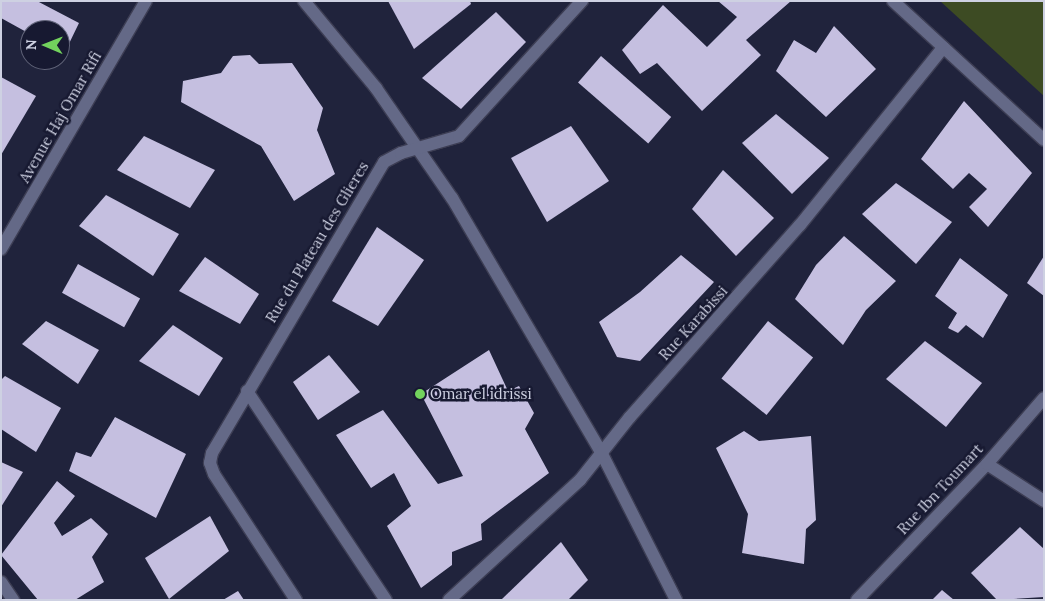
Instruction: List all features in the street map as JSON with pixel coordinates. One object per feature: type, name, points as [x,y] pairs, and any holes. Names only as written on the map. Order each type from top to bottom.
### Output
[{"type":"street","name":"Avenue Haj Omar Rifi","points":[[1,249],[146,1]]},
{"type":"street","points":[[304,1],[376,88],[420,147],[602,454],[676,600]]},
{"type":"street","name":"Rue du Plateau des Glieres","points":[[296,600],[210,463],[212,453],[384,162],[420,147],[459,136],[582,1]]},
{"type":"street","points":[[893,1],[1044,140]]},
{"type":"street","name":"Rue Karabissi","points":[[449,600],[580,480],[800,225],[943,48]]},
{"type":"street","points":[[247,391],[386,600]]},
{"type":"street","name":"Rue Ibn Toumart","points":[[857,600],[987,464],[1044,398]]},
{"type":"street","points":[[987,464],[1044,501]]},
{"type":"street","points":[[1,582],[13,600]]},
{"type":"green space","points":[[940,1],[1044,1],[1044,96]]},
{"type":"building","points":[[1,1],[37,1],[79,23],[70,42],[70,20],[20,20],[20,28],[1,18]]},
{"type":"building","points":[[388,1],[470,1],[471,4],[414,49]]},
{"type":"building","points":[[718,1],[791,1],[746,40],[761,55],[702,111],[657,63],[640,74],[622,50],[663,5],[707,47],[737,17]]},
{"type":"building","points":[[496,12],[526,42],[461,109],[422,78]]},
{"type":"building","points":[[834,26],[876,69],[826,117],[776,71],[794,40],[816,53]]},
{"type":"building","points":[[250,55],[259,64],[292,63],[323,108],[317,130],[335,174],[294,201],[261,146],[181,102],[183,81],[221,73],[233,56]]},
{"type":"building","points":[[601,56],[671,117],[648,143],[578,82]]},
{"type":"building","points":[[1,77],[36,96],[1,155]]},
{"type":"building","points":[[964,101],[1032,173],[988,227],[969,207],[987,189],[969,173],[953,189],[921,159]]},
{"type":"building","points":[[776,114],[829,158],[792,194],[742,143]]},
{"type":"building","points":[[571,126],[609,181],[547,222],[511,158]]},
{"type":"building","points":[[144,136],[215,170],[190,208],[117,170]]},
{"type":"building","points":[[723,170],[774,218],[736,256],[692,209]]},
{"type":"building","points":[[896,183],[952,222],[916,264],[862,214]]},
{"type":"building","points":[[106,195],[179,234],[153,276],[79,226]]},
{"type":"building","points":[[377,227],[424,260],[378,326],[332,301]]},
{"type":"building","points":[[844,236],[896,281],[866,310],[843,345],[795,299],[816,265]]},
{"type":"building","points":[[681,255],[714,282],[640,361],[617,357],[599,322],[640,292]]},
{"type":"building","points":[[1044,256],[1044,296],[1027,283]]},
{"type":"building","points":[[205,257],[259,294],[240,324],[179,291]]},
{"type":"building","points":[[960,258],[1008,295],[983,338],[966,325],[958,333],[948,328],[957,313],[935,296]]},
{"type":"building","points":[[78,264],[140,298],[124,327],[62,293]]},
{"type":"building","points":[[46,321],[99,350],[78,384],[22,344]]},
{"type":"building","points":[[768,321],[813,358],[767,415],[721,379]]},
{"type":"building","points":[[173,325],[223,358],[199,396],[139,361]]},
{"type":"building","points":[[925,341],[982,383],[946,427],[886,379]]},
{"type":"building","points":[[489,350],[508,391],[519,386],[534,413],[525,429],[549,473],[481,524],[482,540],[452,552],[452,565],[421,588],[387,526],[411,506],[394,473],[371,488],[336,435],[383,410],[438,484],[463,476],[421,394]]},
{"type":"building","points":[[329,355],[360,392],[318,420],[293,382]]},
{"type":"building","points":[[5,376],[61,408],[36,452],[1,429],[1,380]]},
{"type":"building","points":[[115,417],[186,454],[156,518],[69,471],[76,452],[91,457]]},
{"type":"building","points":[[744,431],[759,441],[811,436],[816,520],[806,529],[804,564],[742,553],[748,514],[716,448]]},
{"type":"building","points":[[1,462],[23,472],[1,507]]},
{"type":"building","points":[[57,481],[75,496],[54,523],[62,536],[91,518],[108,534],[92,557],[104,582],[75,600],[38,600],[1,555]]},
{"type":"building","points":[[210,516],[229,551],[169,599],[145,558]]},
{"type":"building","points":[[1020,527],[1044,549],[1044,597],[997,600],[971,573]]},
{"type":"building","points":[[561,542],[588,580],[568,600],[501,600]]},
{"type":"building","points":[[942,590],[954,600],[932,600]]},
{"type":"building","points":[[238,591],[244,600],[223,600]]},
{"type":"place","name":"Omar el idrissi","points":[[420,394]]}]
